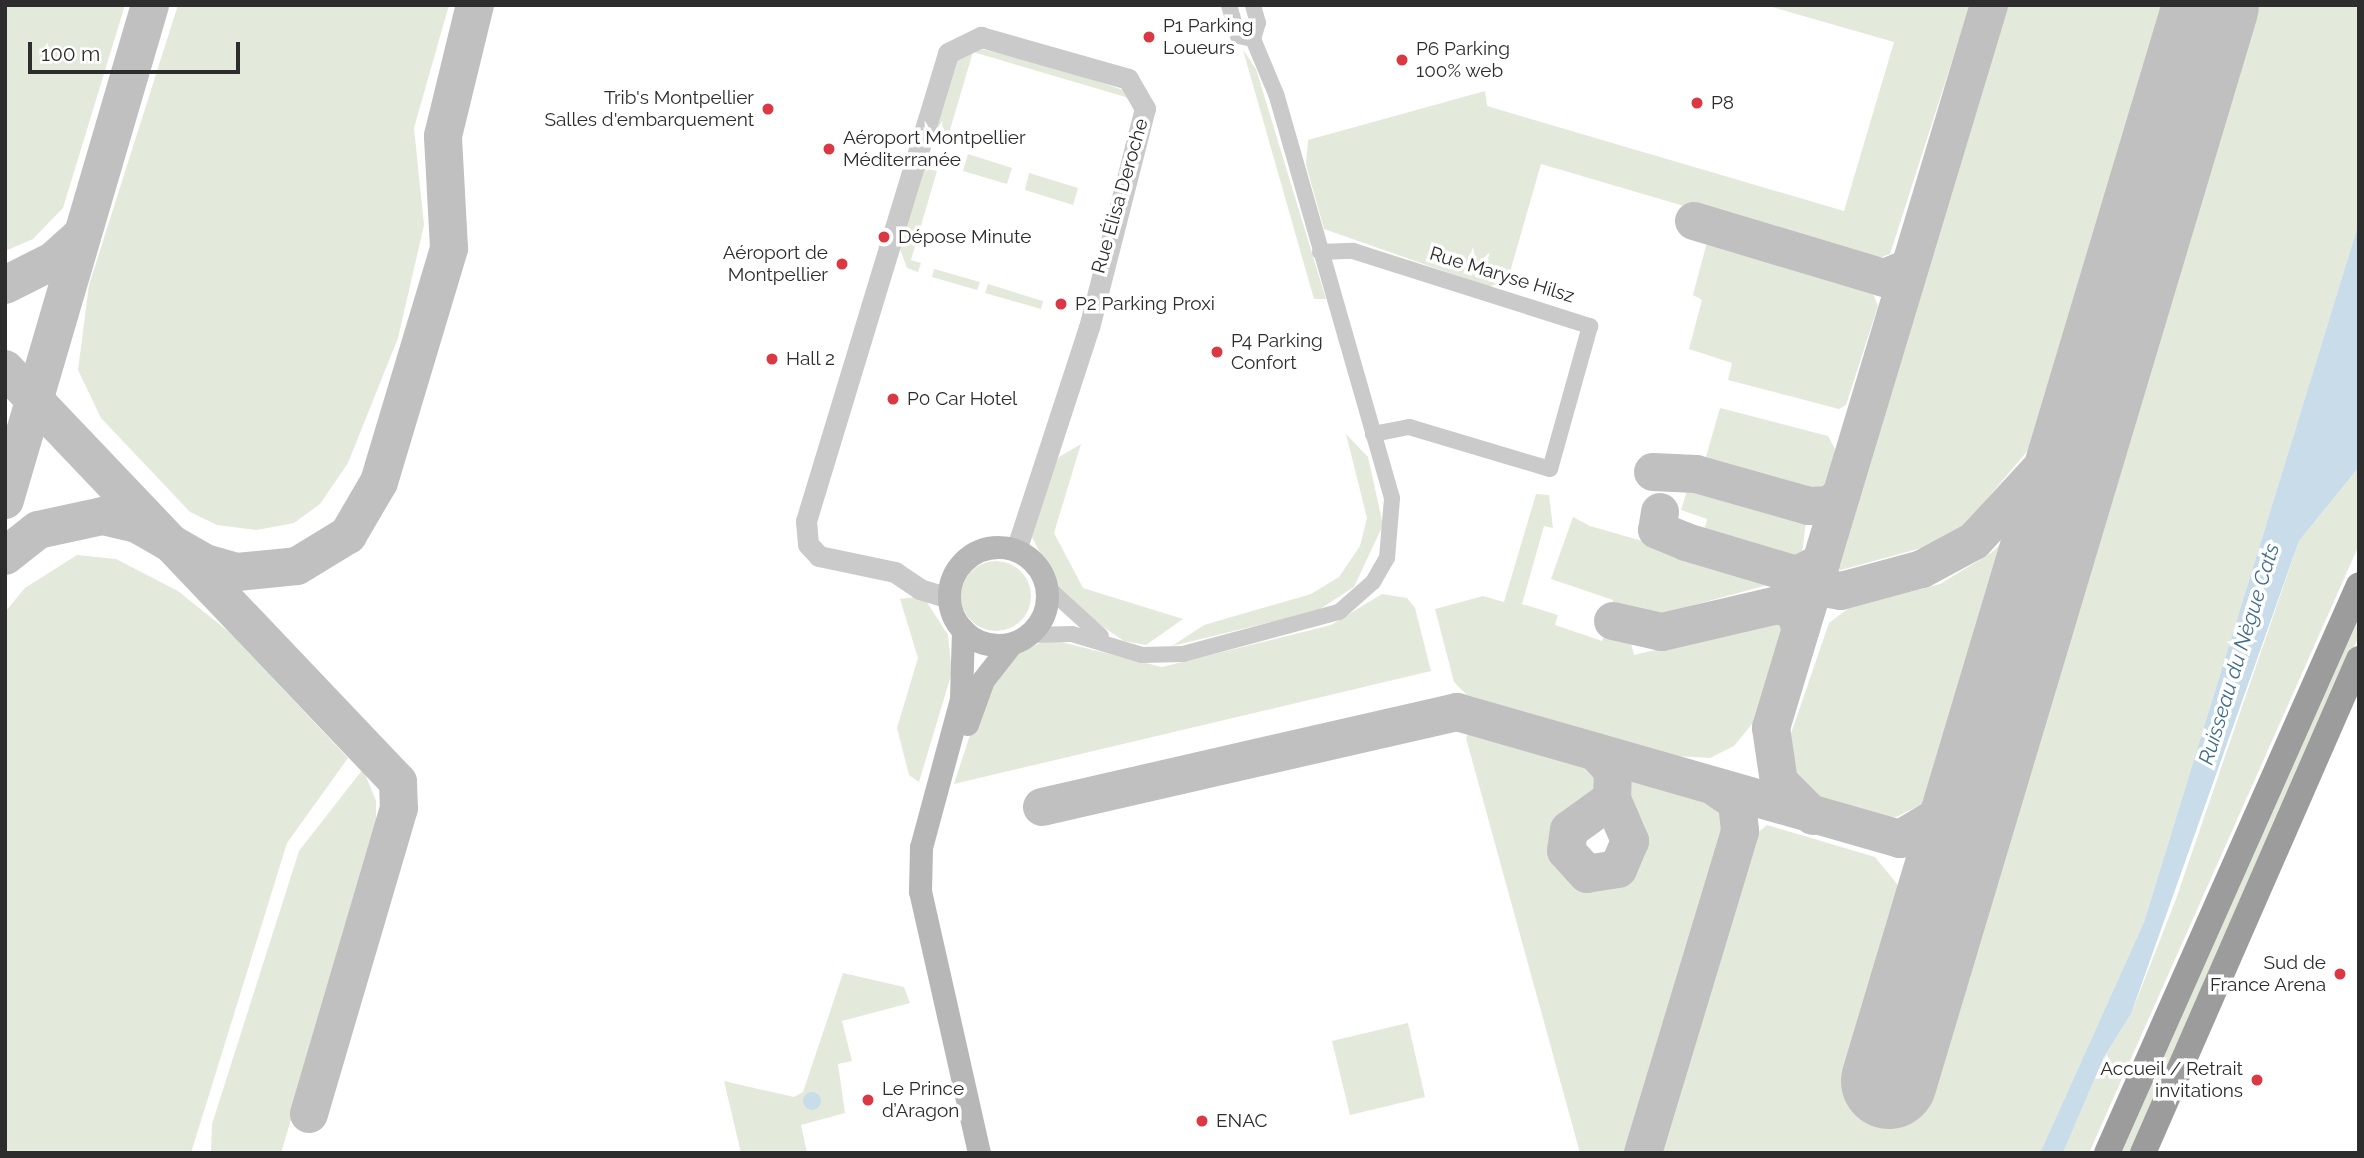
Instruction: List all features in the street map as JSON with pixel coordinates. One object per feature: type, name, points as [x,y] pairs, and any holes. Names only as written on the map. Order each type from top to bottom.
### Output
[{"type":"highway","points":[[2107,1153],[2359,585]]},
{"type":"highway","points":[[2143,1153],[2359,659]]},
{"type":"main road","points":[[979,1153],[920,891],[921,847],[961,699],[963,630],[949,597],[951,582],[970,556],[1001,547],[1017,551],[1030,559],[1046,586],[1044,613],[983,680],[934,847],[941,931],[994,1153]]},
{"type":"main road","points":[[963,630],[985,644],[1020,639]]},
{"type":"street","points":[[1229,5],[1238,36],[1253,39]]},
{"type":"street","points":[[1020,639],[1072,634],[1112,643],[1142,654],[1183,654],[1316,622],[1357,599],[1387,558],[1394,530],[1373,434],[1276,94],[1253,39],[1258,23],[1253,5]]},
{"type":"street","name":"Rue Élisa Deroche","points":[[949,597],[920,590],[895,572],[846,558],[814,553],[806,521],[948,53],[981,37],[1128,79],[1145,108],[1088,327],[1017,551]]},
{"type":"street","name":"Rue Maryse Hilsz","points":[[1320,252],[1353,251],[1590,326],[1550,470],[1409,427],[1373,434]]},
{"type":"street","points":[[1046,586],[1078,621],[1112,643]]},
{"type":"green space","points":[[5,5],[125,5],[63,208],[33,239],[5,251]]},
{"type":"green space","points":[[178,5],[449,5],[414,128],[424,225],[398,338],[348,463],[320,504],[294,523],[257,530],[217,525],[190,512],[101,418],[78,370],[89,285]]},
{"type":"green space","points":[[1765,5],[1970,5],[1890,254],[1871,261],[1541,164],[1508,279],[1489,287],[1324,229],[1306,165],[1308,140],[1485,91],[1487,106],[1844,211],[1894,42]]},
{"type":"green space","points":[[2004,5],[2177,5],[2052,422],[1964,526],[1925,547],[1837,571]]},
{"type":"green space","points":[[2245,5],[2359,5],[2359,222],[2144,922],[2040,1153],[1655,1153],[1750,839],[1767,825],[1875,857],[1897,884],[1905,915],[1858,1071],[1920,1090]]},
{"type":"green space","points":[[972,47],[1046,64],[1126,91],[1129,98],[973,52],[947,140],[925,133],[949,65]]},
{"type":"green space","points":[[1243,50],[1256,69],[1326,299],[1314,299]]},
{"type":"green space","points":[[968,154],[1012,168],[1007,184],[963,171]]},
{"type":"green space","points":[[915,165],[937,171],[911,260],[921,263],[918,272],[907,268],[895,236]]},
{"type":"green space","points":[[1029,173],[1078,188],[1073,205],[1025,190]]},
{"type":"green space","points":[[1707,242],[1872,291],[1878,306],[1846,405],[1839,409],[1728,380],[1732,363],[1689,349],[1702,300],[1693,295]]},
{"type":"green space","points":[[934,269],[980,282],[977,290],[932,277]]},
{"type":"green space","points":[[988,284],[1043,301],[1041,309],[985,293]]},
{"type":"green space","points":[[1720,408],[1828,436],[1835,449],[1827,484],[1812,492],[1704,464]]},
{"type":"green space","points":[[1346,434],[1368,457],[1383,525],[1354,587],[1317,611],[1172,646],[1204,625],[1311,594],[1339,577],[1360,546],[1367,518]]},
{"type":"green space","points":[[1081,444],[1054,533],[1083,588],[1183,619],[1146,645],[1124,641],[1078,610],[1059,590],[1032,537],[1046,479],[1059,457]]},
{"type":"green space","points":[[2359,467],[2359,545],[2089,1153],[2063,1153],[2104,1057],[2131,1014],[2176,899],[2299,541]]},
{"type":"green space","points":[[1688,487],[1806,522],[1801,562],[1703,535],[1707,519],[1681,510]]},
{"type":"green space","points":[[1536,494],[1549,495],[1553,528],[1544,526],[1522,604],[1558,615],[1555,625],[1602,641],[1607,626],[1628,631],[1634,655],[1787,618],[1756,719],[1734,746],[1710,758],[1675,756],[1467,695],[1454,682],[1435,609],[1483,596],[1504,602]]},
{"type":"green space","points":[[1573,517],[1590,526],[1782,581],[1639,620],[1611,611],[1613,600],[1551,579]]},
{"type":"green space","points":[[2022,523],[1941,795],[1896,817],[1868,816],[1820,800],[1799,782],[1788,742],[1829,623],[1849,608],[1940,584],[1991,553]]},
{"type":"green space","points":[[77,555],[116,559],[178,591],[229,632],[348,758],[287,843],[191,1153],[5,1153],[5,612],[25,588]]},
{"type":"green space","points":[[1003,561],[1016,567],[1025,576],[1029,582],[1029,610],[1021,621],[1010,629],[989,631],[971,621],[963,610],[961,589],[971,571],[982,563]]},
{"type":"green space","points":[[1382,594],[1407,598],[1415,608],[1431,671],[954,784],[982,698],[1017,653],[1049,639],[1162,667],[1331,625]]},
{"type":"green space","points":[[2359,595],[2359,636],[2131,1153],[2114,1153]]},
{"type":"green space","points":[[923,596],[948,635],[952,672],[919,782],[909,775],[897,728],[918,658],[900,599]]},
{"type":"green space","points":[[1470,730],[1602,770],[1594,799],[1570,812],[1555,837],[1561,865],[1582,884],[1616,881],[1640,855],[1641,835],[1625,807],[1632,781],[1713,804],[1723,816],[1727,837],[1631,1153],[1580,1153],[1466,738]]},
{"type":"green space","points":[[363,769],[376,801],[376,835],[281,1153],[211,1153],[212,1124],[299,851]]},
{"type":"green space","points":[[843,973],[904,987],[910,1003],[842,1021],[852,1061],[838,1064],[845,1113],[801,1125],[807,1153],[741,1153],[724,1081],[794,1097],[803,1092]]},
{"type":"green space","points":[[1408,1023],[1425,1097],[1350,1115],[1332,1041]]},
{"type":"water","name":"Ruisseau du Nègue Cats","points":[[2359,222],[2359,467],[2299,541],[2131,1014],[2104,1057],[2063,1153],[2040,1153],[2144,922]]},
{"type":"water","points":[[812,1092],[820,1097],[821,1101],[816,1109],[812,1110],[804,1105],[803,1101],[808,1093]]},
{"type":"taxiway","points":[[5,500],[150,5]]},
{"type":"taxiway","points":[[5,556],[38,530],[103,516],[137,524],[205,563],[237,572],[297,566],[348,535],[379,482],[449,248],[443,136],[475,5]]},
{"type":"taxiway","points":[[1813,816],[1779,782],[1771,728],[1989,5]]},
{"type":"taxiway","points":[[1694,221],[1884,278],[1909,268]]},
{"type":"taxiway","points":[[5,285],[53,261],[81,236]]},
{"type":"taxiway","points":[[5,369],[398,782],[399,808],[309,1114]]},
{"type":"taxiway","points":[[1818,571],[1824,588],[1841,591],[1922,569],[1974,541],[2056,452],[2102,370]]},
{"type":"taxiway","points":[[1653,472],[1696,474],[1809,506],[1830,505],[1841,495]]},
{"type":"taxiway","points":[[1660,512],[1657,530],[1686,542],[1797,575],[1821,563]]},
{"type":"taxiway","points":[[1613,621],[1662,632],[1778,605],[1794,610],[1801,629]]},
{"type":"taxiway","points":[[1042,807],[1457,712],[1900,839],[1937,817],[1994,730]]},
{"type":"taxiway","points":[[1596,752],[1613,771],[1612,799],[1630,841],[1618,869],[1587,874],[1566,851],[1569,830],[1612,799]]},
{"type":"taxiway","points":[[1643,1153],[1740,831],[1737,802],[1718,789]]},
{"type":"runway","points":[[1889,1081],[2211,5]]},
{"type":"place","name":"P1 Parking Loueurs","points":[[1149,37]]},
{"type":"place","name":"P6 Parking 100% web","points":[[1402,60]]},
{"type":"place","name":"P8","points":[[1697,103]]},
{"type":"place","name":"Trib's Montpellier Salles d'embarquement","points":[[768,109]]},
{"type":"place","name":"Aéroport Montpellier Méditerranée","points":[[829,149]]},
{"type":"place","name":"Dépose Minute","points":[[884,237]]},
{"type":"place","name":"Aéroport de Montpellier","points":[[842,264]]},
{"type":"place","name":"P2 Parking Proxi","points":[[1061,304]]},
{"type":"place","name":"P4 Parking Confort","points":[[1217,352]]},
{"type":"place","name":"Hall 2","points":[[772,359]]},
{"type":"place","name":"P0 Car Hotel","points":[[893,399]]},
{"type":"place","name":"Sud de France Arena","points":[[2340,974]]},
{"type":"place","name":"Accueil / Retrait invitations","points":[[2257,1080]]},
{"type":"place","name":"Le Prince d’Aragon","points":[[868,1100]]},
{"type":"place","name":"ENAC","points":[[1202,1121]]}]
